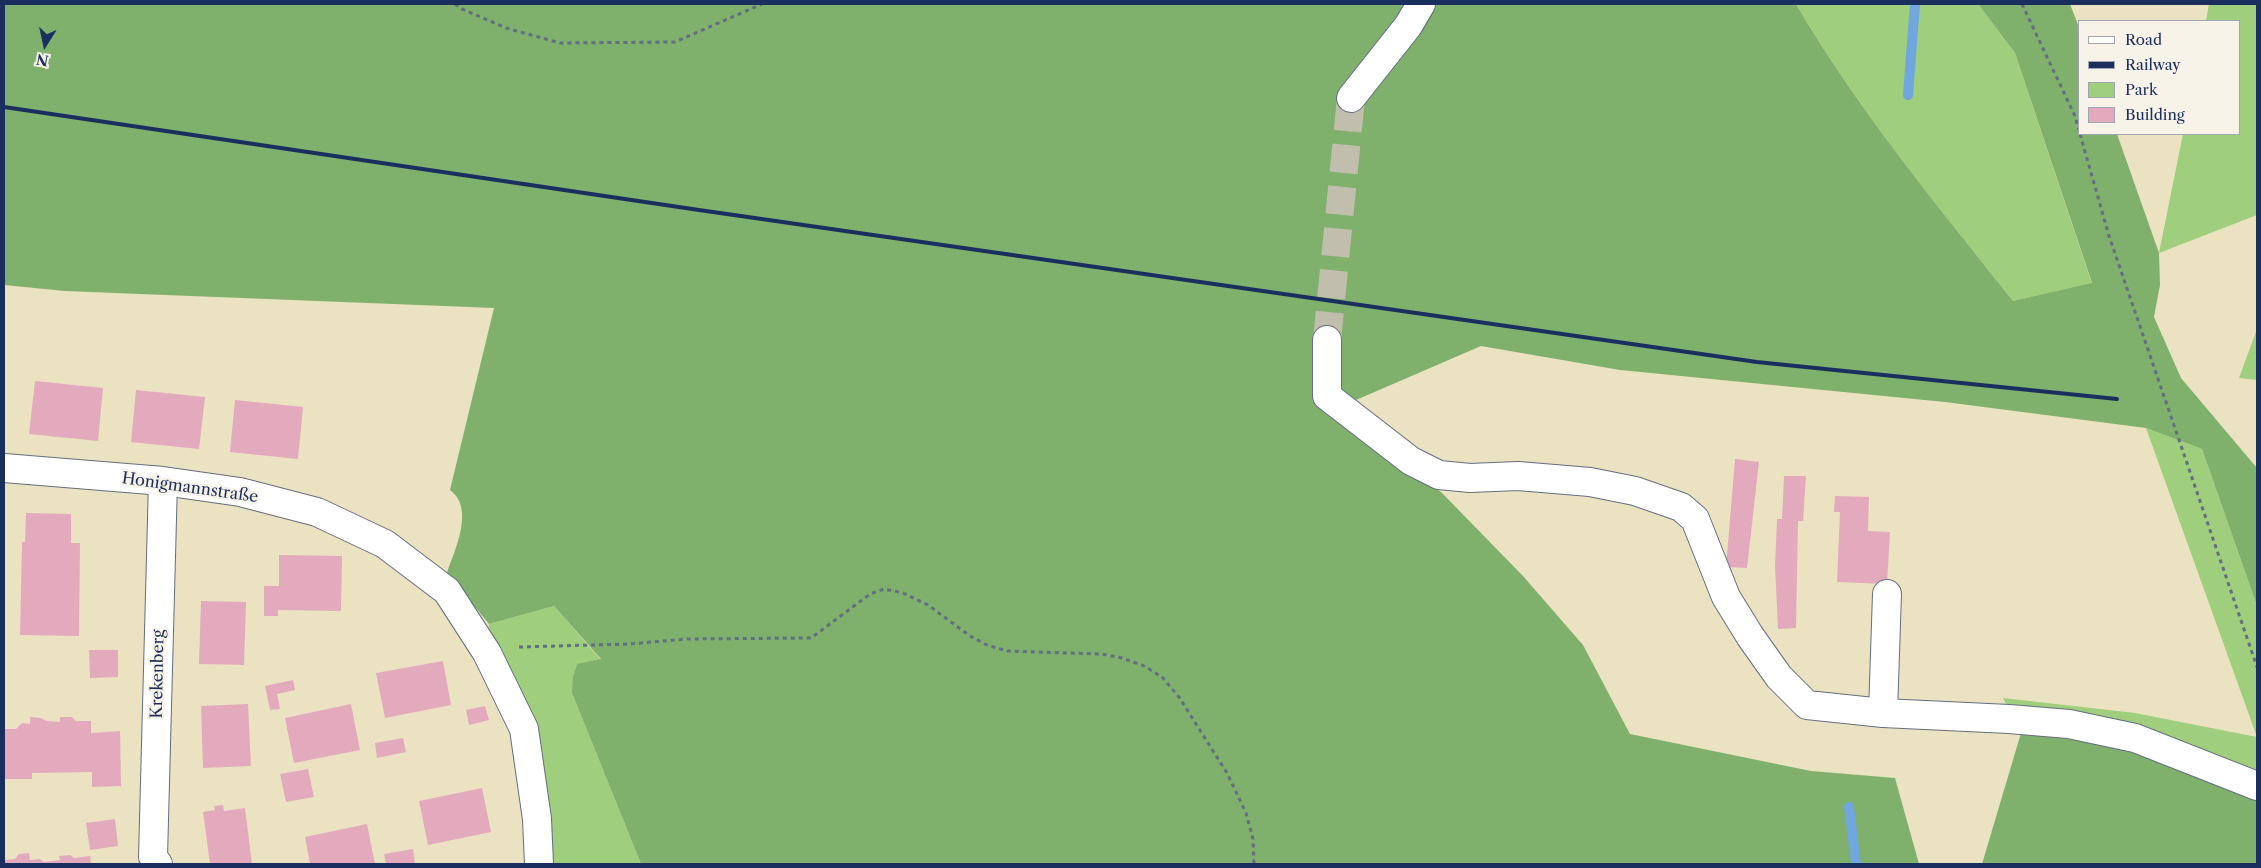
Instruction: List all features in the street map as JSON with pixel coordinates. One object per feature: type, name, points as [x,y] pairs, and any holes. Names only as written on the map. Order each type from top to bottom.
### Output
[{"type":"street","points":[[1351,98],[1408,26],[1421,4]]},
{"type":"street","points":[[1327,340],[1327,396],[1411,461],[1432,472],[1440,475],[1470,478],[1518,476],[1590,482],[1635,491],[1681,507],[1695,519],[1726,597],[1750,636],[1779,677],[1807,705],[1883,714],[2009,719],[2069,724],[2135,738],[2257,786]]},
{"type":"street","name":"Honigmannstraße","points":[[4,468],[163,481],[240,492],[316,512],[385,544],[447,592],[487,653],[524,729],[538,819],[539,864]]},
{"type":"street","name":"Krekenberg","points":[[158,864],[153,857],[163,481]]},
{"type":"street","points":[[1883,714],[1887,594]]},
{"type":"path","points":[[454,4],[506,28],[560,43],[675,42],[762,4]]},
{"type":"path","points":[[2022,4],[2074,114],[2078,127]]},
{"type":"path","points":[[2080,135],[2109,236],[2257,667]]},
{"type":"path","points":[[487,653],[507,648],[530,646],[629,644],[687,639],[811,638],[870,594],[884,589],[903,593],[928,605],[970,636],[987,645],[1007,651],[1102,654],[1122,658],[1144,666],[1162,677],[1179,697],[1227,774],[1246,812],[1253,839],[1254,864]]},
{"type":"green space","points":[[4,4],[1796,4],[1845,82],[1899,156],[2013,301],[2092,283],[2015,53],[1978,4],[2070,4],[2078,25],[2078,135],[2117,135],[2159,253],[2160,285],[2154,317],[2181,378],[2257,468],[2257,606],[2202,449],[2146,428],[1945,402],[1620,370],[1481,346],[1356,400],[1348,429],[1441,492],[1523,576],[1583,645],[1630,734],[1811,771],[1895,778],[1919,864],[641,864],[572,693],[573,677],[577,664],[601,659],[554,606],[489,624],[447,573],[461,530],[462,518],[461,507],[457,498],[450,490],[494,308],[65,291],[4,285]]},
{"type":"green space","points":[[1796,4],[1978,4],[2015,53],[2092,284],[2013,301],[1899,156],[1845,82]]},
{"type":"green space","points":[[2209,4],[2257,4],[2257,215],[2159,253],[2183,135],[2241,135],[2241,20],[2206,20]]},
{"type":"green space","points":[[2257,329],[2257,380],[2239,378]]},
{"type":"green space","points":[[2146,428],[2202,449],[2257,606],[2257,737]]},
{"type":"green space","points":[[554,606],[601,660],[572,693],[641,864],[542,864],[541,819],[486,645],[489,624]]},
{"type":"green space","points":[[2003,698],[2135,713],[2257,737],[2257,801],[2164,760],[2021,733]]},
{"type":"green space","points":[[2021,733],[2116,746],[2164,760],[2257,801],[2257,864],[1982,864]]},
{"type":"building","points":[[35,381],[103,388],[98,441],[29,434]]},
{"type":"building","points":[[136,390],[205,397],[199,449],[131,442]]},
{"type":"building","points":[[235,400],[303,407],[298,459],[230,452]]},
{"type":"building","points":[[1735,459],[1759,462],[1747,568],[1726,567]]},
{"type":"building","points":[[1784,476],[1806,476],[1803,521],[1798,521],[1796,628],[1778,629],[1775,566],[1777,519],[1782,519]]},
{"type":"building","points":[[1835,496],[1869,497],[1868,531],[1890,532],[1887,584],[1837,582],[1840,512],[1834,512]]},
{"type":"building","points":[[26,513],[71,514],[71,543],[80,543],[79,636],[20,635],[22,542],[25,542]]},
{"type":"building","points":[[279,555],[342,556],[341,611],[278,610],[278,616],[264,616],[264,586],[279,586]]},
{"type":"building","points":[[201,601],[246,602],[244,665],[199,664]]},
{"type":"building","points":[[89,650],[118,650],[118,677],[90,678]]},
{"type":"building","points":[[443,661],[451,705],[385,718],[376,673]]},
{"type":"building","points":[[293,680],[295,690],[277,694],[280,709],[270,710],[265,686]]},
{"type":"building","points":[[248,704],[251,766],[203,768],[201,706]]},
{"type":"building","points":[[351,704],[360,750],[294,763],[285,718]]},
{"type":"building","points":[[485,706],[489,720],[469,725],[466,710]]},
{"type":"building","points":[[30,717],[60,722],[60,717],[72,717],[76,721],[91,721],[91,733],[120,731],[121,786],[92,787],[92,772],[32,773],[32,779],[4,779],[4,729],[16,729],[22,723],[30,724]]},
{"type":"building","points":[[403,738],[406,752],[377,758],[375,743]]},
{"type":"building","points":[[308,769],[314,797],[286,802],[280,774]]},
{"type":"building","points":[[482,788],[491,832],[428,845],[419,801]]},
{"type":"building","points":[[223,805],[224,811],[245,808],[252,864],[210,864],[203,812],[215,810],[214,806]]},
{"type":"building","points":[[115,819],[118,846],[90,850],[86,823]]},
{"type":"building","points":[[367,824],[375,864],[310,864],[305,837]]},
{"type":"building","points":[[413,849],[415,864],[386,864],[384,854]]},
{"type":"building","points":[[29,853],[30,860],[40,859],[44,862],[60,860],[59,856],[70,855],[74,858],[90,856],[91,864],[4,864],[4,860],[15,859],[19,854]]},
{"type":"waterway","points":[[1908,95],[1915,4]]},
{"type":"waterway","points":[[1849,807],[1856,864]]},
{"type":"tunnel","points":[[1327,340],[1351,98]]},
{"type":"railway","points":[[4,107],[699,210],[1757,362],[2117,399]]}]
